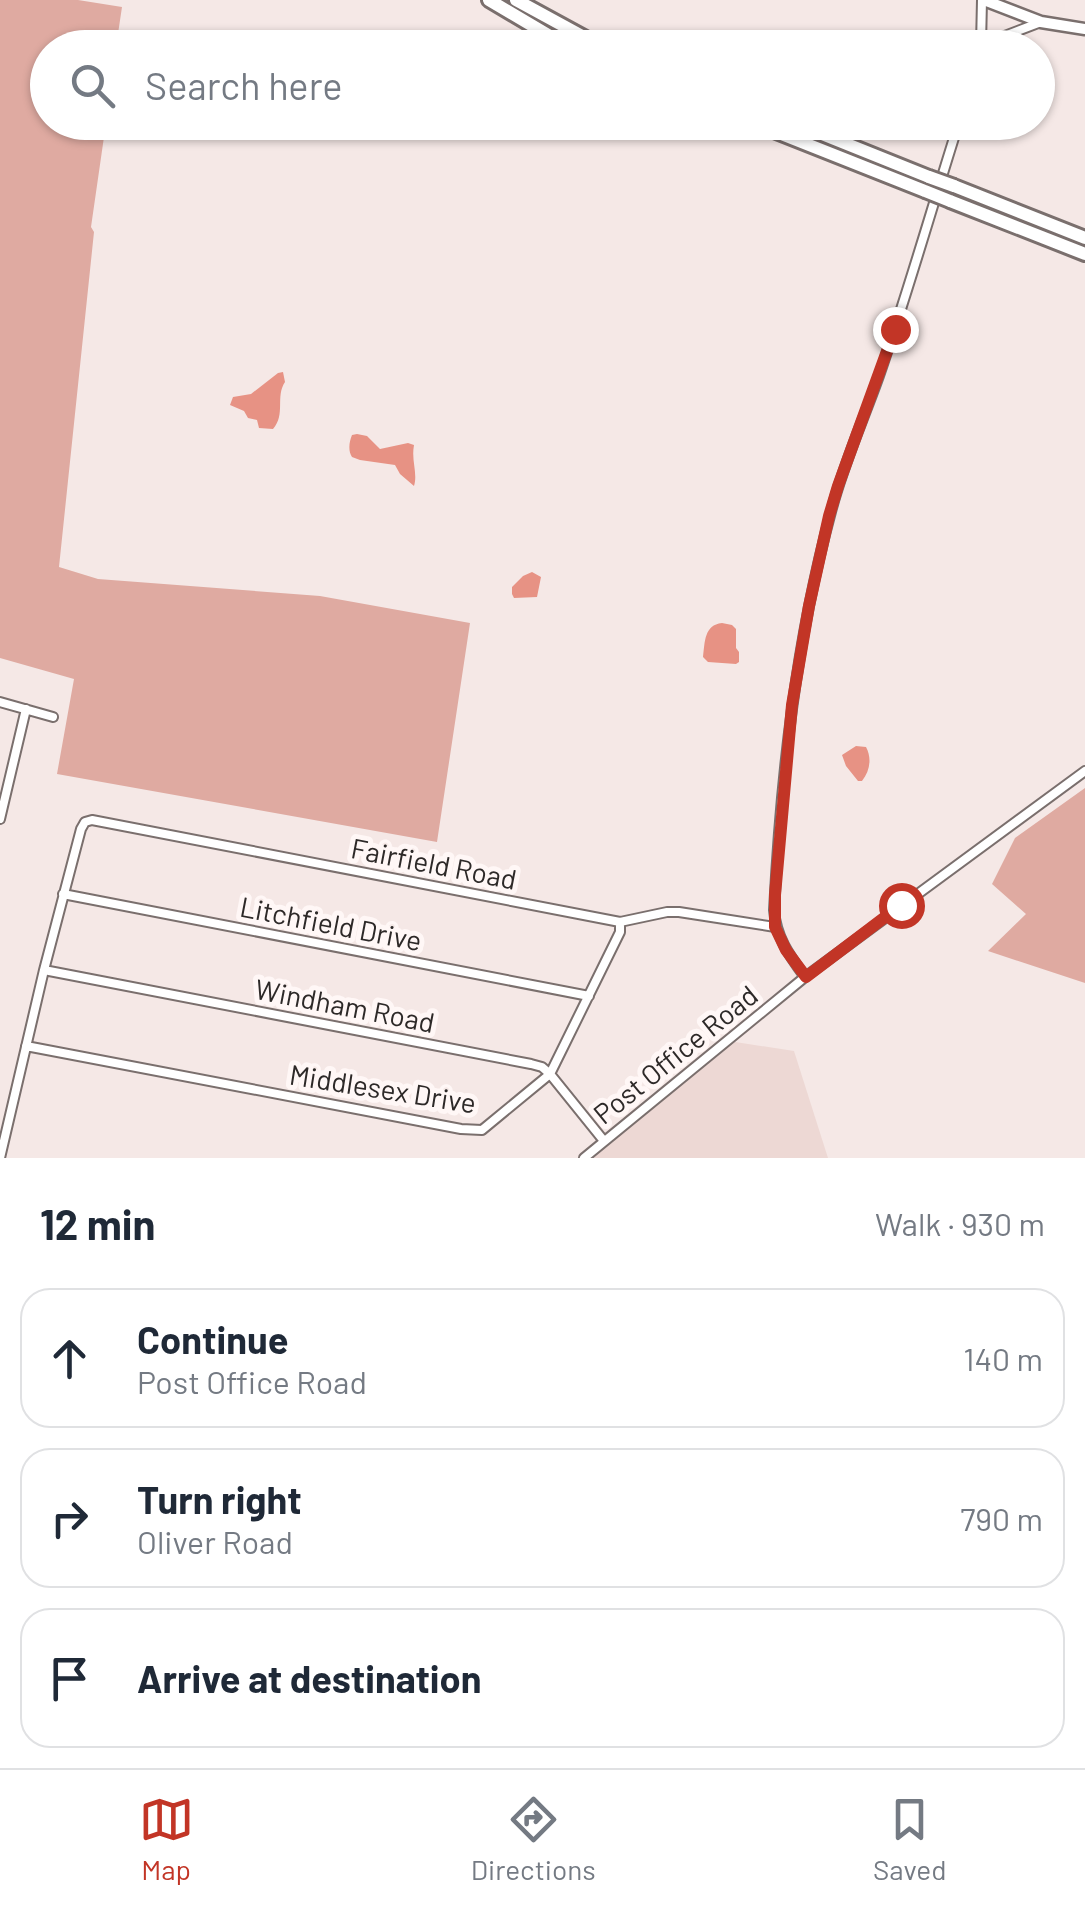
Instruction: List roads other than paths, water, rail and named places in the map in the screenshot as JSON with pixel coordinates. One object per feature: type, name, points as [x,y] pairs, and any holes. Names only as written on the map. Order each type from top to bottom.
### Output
[{"type":"highway","points":[[489,0],[540,30]]},
{"type":"highway","points":[[516,0],[571,30]]},
{"type":"highway","points":[[796,140],[1085,254]]},
{"type":"highway","points":[[838,140],[1085,238]]},
{"type":"main road","points":[[983,0],[1041,22],[1085,29]]},
{"type":"street","points":[[982,30],[983,0]]},
{"type":"street","points":[[1021,30],[1041,22]]},
{"type":"street","points":[[806,977],[775,927],[792,705],[809,606],[838,486],[901,312],[954,140]]},
{"type":"street","points":[[0,702],[53,717]]},
{"type":"street","points":[[0,819],[26,710]]},
{"type":"street","name":"Post Office Road","points":[[584,1158],[806,977],[1085,771]]},
{"type":"street","name":"Fairfield Road","points":[[64,894],[81,829],[92,820],[620,922],[679,912],[775,927]]},
{"type":"street","points":[[0,1158],[64,894]]},
{"type":"street","name":"Litchfield Drive","points":[[64,894],[589,996]]},
{"type":"street","name":"Middlesex Drive","points":[[26,1046],[482,1130],[550,1074],[620,932],[620,922]]},
{"type":"street","name":"Windham Road","points":[[44,970],[532,1064],[550,1074]]},
{"type":"street","points":[[550,1074],[604,1141]]}]
